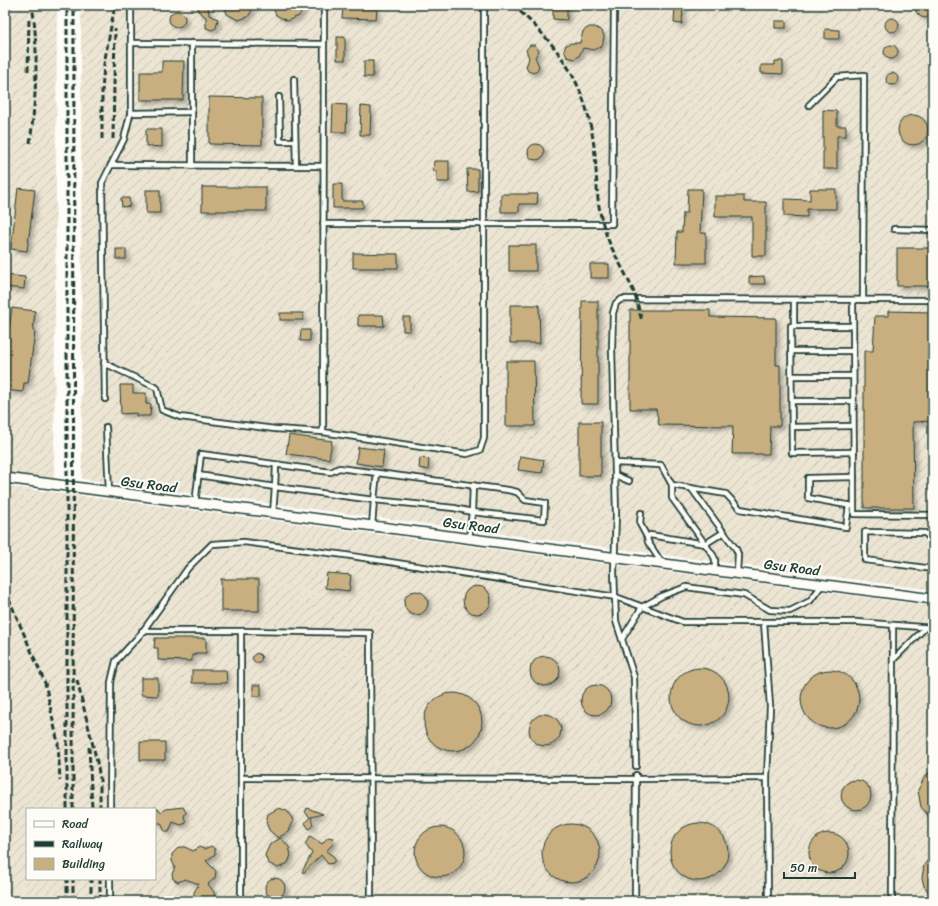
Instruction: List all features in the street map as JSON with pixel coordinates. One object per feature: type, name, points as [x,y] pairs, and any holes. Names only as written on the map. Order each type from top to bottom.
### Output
[{"type":"street","name":"Gsu Road","points":[[5,478],[195,504],[933,599]]},
{"type":"lane","points":[[105,399],[102,183],[124,140],[130,112],[132,5]]},
{"type":"lane","points":[[323,432],[324,5]]},
{"type":"lane","points":[[104,363],[157,388],[162,410],[180,417],[275,429],[323,432],[467,454],[480,450],[484,438],[484,5]]},
{"type":"lane","points":[[324,224],[612,224],[614,5]]},
{"type":"lane","points":[[131,43],[324,44]]},
{"type":"lane","points":[[192,43],[192,166]]},
{"type":"lane","points":[[809,105],[837,77],[864,75],[863,300]]},
{"type":"lane","points":[[294,79],[296,166]]},
{"type":"lane","points":[[279,97],[280,141],[295,141]]},
{"type":"lane","points":[[130,112],[192,112]]},
{"type":"lane","points":[[111,165],[324,166]]},
{"type":"lane","points":[[894,230],[933,230]]},
{"type":"lane","points":[[636,766],[634,677],[616,621],[615,462],[612,348],[613,313],[616,303],[622,299],[933,300]]},
{"type":"lane","points":[[794,300],[794,326],[791,326],[792,453],[854,452]]},
{"type":"lane","points":[[672,485],[726,494],[740,509],[846,527],[851,506],[854,477],[853,300]]},
{"type":"lane","points":[[794,326],[853,326]]},
{"type":"lane","points":[[791,351],[853,351]]},
{"type":"lane","points":[[792,376],[853,376]]},
{"type":"lane","points":[[792,401],[853,401]]},
{"type":"lane","points":[[792,427],[853,426]]},
{"type":"lane","points":[[106,427],[109,492]]},
{"type":"lane","points":[[195,504],[198,475],[201,454],[331,472],[339,468],[508,490],[517,492],[525,500],[545,503],[544,520],[472,512],[454,508],[275,488],[198,475]]},
{"type":"lane","points":[[615,462],[661,465],[672,485],[672,498],[715,559],[715,571]]},
{"type":"lane","points":[[273,514],[276,464]]},
{"type":"lane","points":[[372,526],[377,473]]},
{"type":"lane","points":[[615,475],[629,481]]},
{"type":"lane","points":[[851,506],[808,498],[808,478],[854,477]]},
{"type":"lane","points":[[469,539],[473,485]]},
{"type":"lane","points":[[691,488],[724,532],[738,554],[736,574]]},
{"type":"lane","points":[[851,506],[854,514],[933,515]]},
{"type":"lane","points":[[640,513],[640,524],[653,552],[663,564]]},
{"type":"lane","points":[[647,537],[650,535],[704,544],[724,532]]},
{"type":"lane","points":[[933,541],[925,533],[865,532],[865,560],[933,569]]},
{"type":"lane","points":[[110,808],[111,682],[116,661],[142,631],[188,568],[212,544],[244,542],[330,553],[616,597],[683,622],[857,622],[933,628]]},
{"type":"lane","points":[[622,639],[642,607],[662,596],[686,587],[744,595],[770,610],[790,611],[810,601],[822,585]]},
{"type":"lane","points":[[764,622],[770,706],[767,778],[768,901]]},
{"type":"lane","points":[[892,901],[893,625]]},
{"type":"lane","points":[[892,660],[925,628]]},
{"type":"lane","points":[[142,631],[370,633],[371,901]]},
{"type":"lane","points":[[241,631],[241,901]]},
{"type":"lane","points":[[635,901],[636,777]]},
{"type":"lane","points":[[241,778],[767,778]]},
{"type":"lane","points":[[110,880],[110,901]]},
{"type":"shaded area","points":[[5,5],[57,5],[54,480],[5,473]]},
{"type":"shaded area","points":[[81,5],[933,5],[933,590],[82,479]]},
{"type":"shaded area","points":[[5,486],[933,606],[933,901],[5,901]]},
{"type":"building","points":[[198,5],[208,5],[209,15],[218,19],[216,28],[212,30],[206,28],[206,17],[198,11]]},
{"type":"building","points":[[224,5],[253,5],[248,17],[238,20],[227,14]]},
{"type":"building","points":[[272,5],[305,5],[299,16],[287,21],[276,15]]},
{"type":"building","points":[[553,5],[567,5],[567,20],[553,19]]},
{"type":"building","points":[[675,5],[683,5],[682,24],[674,23]]},
{"type":"building","points":[[916,5],[932,5],[932,13],[926,18],[921,17],[916,12]]},
{"type":"building","points":[[343,7],[377,8],[376,19],[342,18]]},
{"type":"building","points":[[177,11],[184,16],[185,19],[180,26],[177,27],[170,22],[169,19],[174,12]]},
{"type":"building","points":[[892,18],[897,20],[899,25],[897,30],[892,32],[887,30],[885,25],[887,20]]},
{"type":"building","points":[[775,21],[786,21],[786,28],[775,28]]},
{"type":"building","points":[[589,27],[595,27],[602,31],[604,36],[601,47],[594,50],[583,48],[579,56],[575,59],[567,57],[564,50],[566,45],[571,43],[580,43],[583,31]]},
{"type":"building","points":[[825,29],[839,30],[839,39],[825,39]]},
{"type":"building","points":[[337,37],[345,37],[345,60],[337,60]]},
{"type":"building","points":[[530,45],[535,45],[539,51],[535,57],[539,66],[537,71],[533,73],[528,71],[526,67],[529,58],[526,50]]},
{"type":"building","points":[[891,45],[896,47],[898,52],[896,57],[891,59],[886,57],[884,52],[886,47]]},
{"type":"building","points":[[162,61],[184,61],[183,100],[140,100],[140,72],[162,72]]},
{"type":"building","points":[[364,61],[373,61],[373,77],[364,77]]},
{"type":"building","points":[[775,61],[783,61],[783,74],[761,73],[761,65],[775,65]]},
{"type":"building","points":[[894,73],[897,74],[897,84],[890,85],[887,84],[886,77],[887,74]]},
{"type":"building","points":[[209,97],[262,98],[262,145],[209,144]]},
{"type":"building","points":[[333,104],[347,105],[346,132],[332,132]]},
{"type":"building","points":[[361,106],[371,107],[370,135],[360,135]]},
{"type":"building","points":[[823,110],[837,111],[837,126],[846,126],[846,136],[837,136],[837,169],[823,169]]},
{"type":"building","points":[[913,115],[924,119],[928,130],[924,141],[913,145],[902,141],[898,130],[902,119]]},
{"type":"building","points":[[146,129],[162,129],[162,147],[146,146]]},
{"type":"building","points":[[533,144],[539,144],[544,149],[542,158],[539,160],[533,160],[528,155],[528,149]]},
{"type":"building","points":[[434,161],[449,161],[449,182],[437,182],[437,171],[433,171]]},
{"type":"building","points":[[467,169],[478,169],[478,191],[468,192]]},
{"type":"building","points":[[333,184],[342,184],[342,201],[363,201],[363,208],[333,208]]},
{"type":"building","points":[[202,187],[266,187],[266,211],[202,211]]},
{"type":"building","points":[[18,188],[35,190],[27,251],[11,249]]},
{"type":"building","points":[[688,189],[702,189],[700,233],[706,233],[706,263],[676,263],[677,232],[682,232],[683,213],[687,213]]},
{"type":"building","points":[[810,189],[836,189],[836,209],[807,209],[807,217],[784,216],[784,199],[810,200]]},
{"type":"building","points":[[146,190],[160,190],[160,213],[146,213]]},
{"type":"building","points":[[501,194],[538,194],[537,204],[519,204],[519,212],[501,212]]},
{"type":"building","points":[[715,196],[744,196],[744,202],[766,202],[766,256],[752,256],[752,217],[715,217]]},
{"type":"building","points":[[121,198],[129,198],[130,206],[122,207]]},
{"type":"building","points":[[509,245],[536,245],[536,271],[509,271]]},
{"type":"building","points":[[897,248],[933,248],[933,286],[897,286]]},
{"type":"building","points":[[116,249],[126,249],[126,259],[116,259]]},
{"type":"building","points":[[353,253],[398,254],[398,268],[353,268]]},
{"type":"building","points":[[590,264],[609,264],[609,278],[590,278]]},
{"type":"building","points":[[5,275],[25,277],[24,289],[5,287]]},
{"type":"building","points":[[764,276],[765,284],[749,284],[749,277]]},
{"type":"building","points":[[582,301],[598,301],[598,404],[581,404]]},
{"type":"building","points":[[510,305],[539,305],[540,343],[510,343]]},
{"type":"building","points":[[12,308],[35,311],[33,331],[35,332],[28,383],[24,383],[23,392],[5,390],[5,336],[8,336]]},
{"type":"building","points":[[630,310],[710,310],[710,317],[776,318],[776,365],[780,365],[780,426],[770,426],[769,454],[732,454],[733,426],[659,425],[656,409],[630,409]]},
{"type":"building","points":[[888,311],[932,312],[932,421],[913,422],[914,508],[864,508],[864,351],[873,351],[875,316],[888,316]]},
{"type":"building","points":[[280,313],[303,313],[303,320],[280,320]]},
{"type":"building","points":[[358,315],[383,315],[384,326],[358,326]]},
{"type":"building","points":[[403,317],[410,317],[410,331],[403,331]]},
{"type":"building","points":[[301,330],[310,330],[310,341],[300,341]]},
{"type":"building","points":[[506,361],[534,361],[535,426],[506,426]]},
{"type":"building","points":[[120,385],[133,385],[133,393],[146,393],[146,404],[151,404],[150,416],[136,416],[137,413],[121,414]]},
{"type":"building","points":[[579,422],[601,422],[601,476],[579,476]]},
{"type":"building","points":[[289,435],[332,441],[329,459],[286,454]]},
{"type":"building","points":[[358,447],[384,450],[382,467],[356,463]]},
{"type":"building","points":[[520,456],[544,460],[542,473],[518,470]]},
{"type":"building","points":[[420,458],[429,459],[428,470],[419,468]]},
{"type":"building","points":[[327,573],[351,575],[349,591],[325,588]]},
{"type":"building","points":[[221,579],[259,579],[259,611],[221,611]]},
{"type":"building","points":[[477,586],[487,590],[491,600],[487,610],[477,614],[467,610],[463,600],[467,590]]},
{"type":"building","points":[[416,591],[425,594],[428,603],[425,612],[416,615],[407,612],[404,603],[407,594]]},
{"type":"building","points":[[155,638],[206,638],[206,653],[195,653],[195,655],[192,655],[192,661],[158,660],[158,648],[154,648]]},
{"type":"building","points":[[257,653],[262,658],[257,663],[252,658]]},
{"type":"building","points":[[545,656],[556,660],[560,671],[556,682],[545,686],[534,682],[530,671],[534,660]]},
{"type":"building","points":[[694,668],[706,668],[721,676],[729,691],[729,703],[721,718],[706,726],[694,726],[679,718],[671,703],[671,691],[679,676]]},
{"type":"building","points":[[192,670],[226,670],[227,683],[192,683]]},
{"type":"building","points":[[824,670],[836,670],[851,678],[859,693],[859,705],[851,720],[836,728],[824,728],[809,720],[801,705],[801,693],[809,678]]},
{"type":"building","points":[[141,678],[158,678],[158,696],[141,695]]},
{"type":"building","points":[[253,685],[261,685],[261,696],[253,696]]},
{"type":"building","points":[[596,685],[607,689],[611,700],[607,711],[596,715],[585,711],[581,700],[585,689]]},
{"type":"building","points":[[447,693],[459,693],[469,697],[478,706],[482,716],[482,728],[474,743],[459,751],[447,751],[437,747],[428,738],[424,728],[424,716],[428,706],[437,697]]},
{"type":"building","points":[[542,714],[548,714],[558,721],[561,730],[560,736],[554,743],[548,746],[542,746],[532,739],[529,733],[529,727],[536,717]]},
{"type":"building","points":[[140,742],[165,742],[165,760],[140,760]]},
{"type":"building","points":[[933,770],[933,821],[921,807],[918,790],[925,776]]},
{"type":"building","points":[[856,780],[867,784],[871,795],[867,806],[856,810],[845,806],[841,795],[845,784]]},
{"type":"building","points":[[183,807],[186,812],[184,816],[186,823],[181,825],[173,822],[169,832],[165,832],[161,823],[156,823],[155,808],[162,812],[166,809]]},
{"type":"building","points":[[279,808],[287,811],[293,822],[289,831],[278,838],[269,830],[266,822],[268,814]]},
{"type":"building","points":[[307,808],[323,814],[311,817],[313,825],[309,829],[305,823],[310,817],[305,812]]},
{"type":"building","points":[[693,823],[705,823],[720,831],[728,846],[728,858],[720,873],[705,881],[693,881],[678,873],[670,858],[670,846],[678,831]]},
{"type":"building","points":[[565,824],[577,824],[592,832],[600,847],[600,859],[592,874],[577,882],[565,882],[550,874],[542,859],[542,847],[550,832]]},
{"type":"building","points":[[435,827],[445,827],[458,834],[465,847],[465,857],[458,870],[445,877],[435,877],[426,873],[419,866],[415,857],[415,847],[419,838],[426,831]]},
{"type":"building","points":[[825,833],[833,833],[840,836],[846,842],[849,853],[846,864],[840,870],[833,873],[825,873],[818,870],[812,864],[809,857],[809,849],[812,842],[818,836]]},
{"type":"building","points":[[310,836],[322,844],[328,837],[333,838],[334,843],[326,851],[333,856],[335,860],[333,863],[328,864],[321,855],[304,873],[302,872],[312,853],[305,844]]},
{"type":"building","points":[[281,838],[289,847],[291,855],[288,863],[278,868],[268,863],[265,855],[270,844]]},
{"type":"building","points":[[211,846],[215,849],[215,854],[206,861],[216,871],[215,878],[208,884],[214,892],[215,901],[194,901],[194,892],[199,884],[185,879],[178,882],[173,879],[172,874],[175,867],[172,861],[172,854],[179,847],[185,847],[193,851],[199,847],[204,849]]},
{"type":"building","points":[[933,853],[933,897],[924,886],[922,878],[924,865]]},
{"type":"building","points":[[275,878],[282,881],[285,888],[282,895],[275,898],[268,895],[265,888],[268,881]]},
{"type":"railway","points":[[30,143],[36,74],[32,5]]},
{"type":"railway","points":[[67,5],[67,808]]},
{"type":"railway","points":[[73,808],[74,5]]},
{"type":"railway","points":[[102,139],[102,92],[104,64],[115,5]]},
{"type":"railway","points":[[513,5],[531,22],[559,54],[579,89],[592,131],[598,198],[603,224],[612,249],[633,290],[642,321]]},
{"type":"railway","points":[[28,71],[29,17]]},
{"type":"railway","points":[[113,139],[115,29]]},
{"type":"railway","points":[[5,590],[45,683],[58,743],[60,780]]},
{"type":"railway","points":[[77,680],[97,762],[100,779],[100,808]]},
{"type":"railway","points":[[89,747],[92,808]]},
{"type":"railway","points":[[67,880],[67,901]]},
{"type":"railway","points":[[73,880],[73,901]]},
{"type":"railway","points":[[91,880],[91,901]]},
{"type":"railway","points":[[100,880],[100,901]]}]
